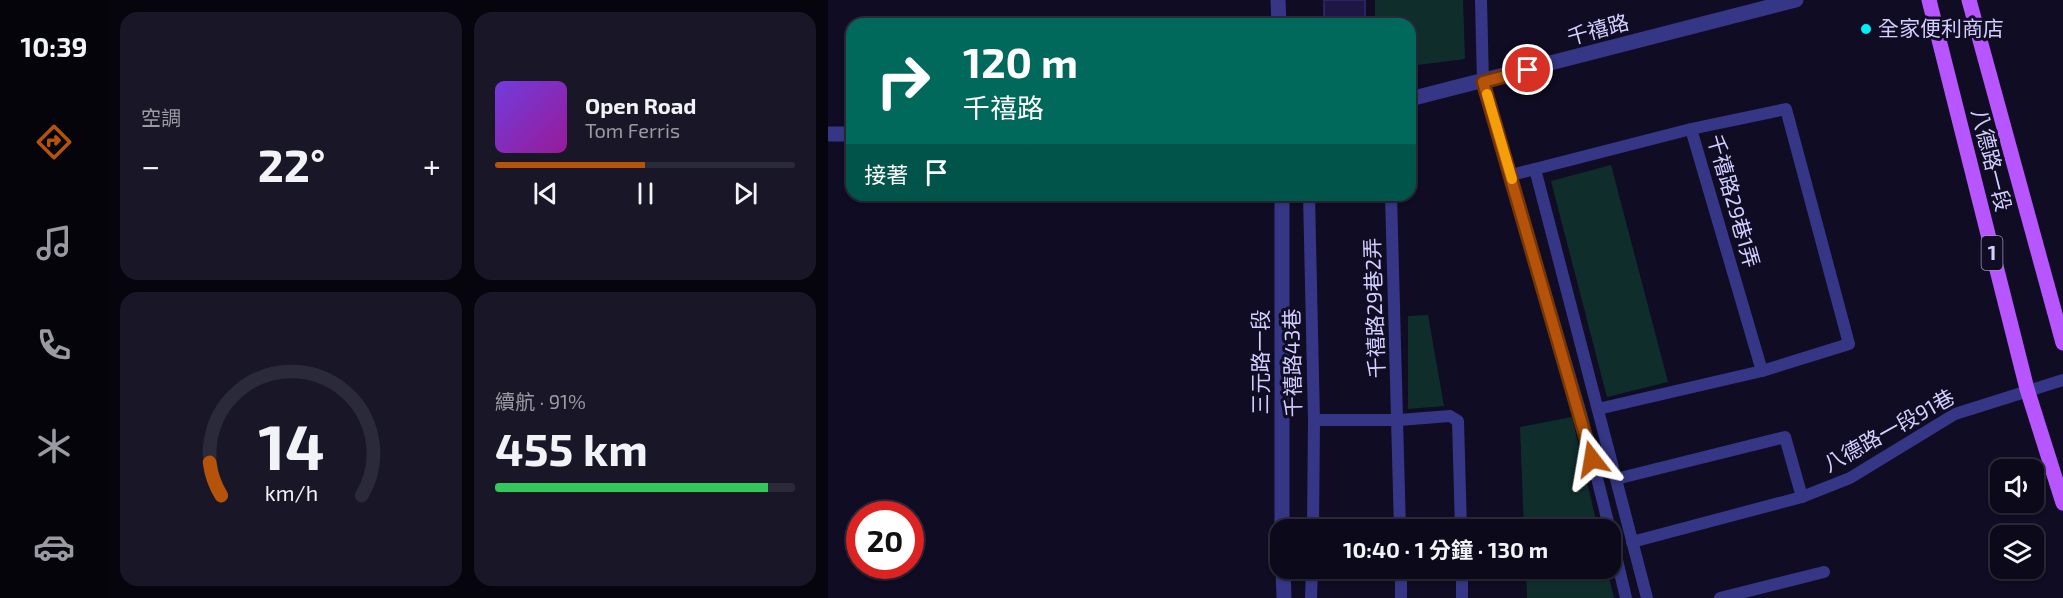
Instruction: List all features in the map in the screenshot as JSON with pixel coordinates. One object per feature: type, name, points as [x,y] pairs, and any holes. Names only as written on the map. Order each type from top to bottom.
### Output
[{"type":"main road","name":"八德路一段","points":[[1929,0],[2027,389],[2063,503]]},
{"type":"main road","name":"八德路一段","points":[[1969,0],[2063,343]]},
{"type":"street","points":[[1278,0],[1279,18]]},
{"type":"street","name":"千禧路","points":[[1416,98],[1796,0]]},
{"type":"street","points":[[828,134],[846,134]]},
{"type":"street","name":"三元路一段","points":[[1282,201],[1282,519]]},
{"type":"street","points":[[1283,579],[1284,598]]},
{"type":"lane","points":[[1481,0],[1483,82],[1581,414],[1607,519]]},
{"type":"lane","points":[[1598,409],[1762,370],[1849,344],[1785,109],[1691,129]]},
{"type":"lane","name":"千禧路29巷1弄","points":[[1511,175],[1691,129],[1762,370]]},
{"type":"lane","points":[[1535,169],[1647,598]]},
{"type":"lane","name":"千禧路43巷","points":[[1309,201],[1314,420],[1312,519]]},
{"type":"lane","name":"千禧路29巷2弄","points":[[1391,201],[1399,420],[1400,519]]},
{"type":"lane","name":"八德路一段91巷","points":[[1632,543],[1802,498],[1850,478],[1955,414],[2027,389],[2063,380]]},
{"type":"lane","points":[[1314,420],[1399,420],[1450,416],[1458,422],[1461,519]]},
{"type":"lane","points":[[1616,479],[1785,437],[1802,498]]},
{"type":"lane","points":[[1720,598],[1824,572]]},
{"type":"lane","points":[[1621,577],[1626,598]]},
{"type":"lane","points":[[1311,598],[1312,579]]},
{"type":"lane","points":[[1401,579],[1401,598]]},
{"type":"lane","points":[[1462,579],[1462,598]]},
{"type":"green space","points":[[1375,0],[1463,0],[1465,59],[1416,65],[1416,18],[1375,18]]},
{"type":"green space","points":[[1611,165],[1668,382],[1607,397],[1551,181]]},
{"type":"green space","points":[[1428,315],[1444,406],[1408,409],[1408,316]]},
{"type":"green space","points":[[1572,417],[1596,519],[1524,519],[1520,427]]},
{"type":"green space","points":[[1526,579],[1609,579],[1614,598],[1527,598]]},
{"type":"building","points":[[1324,0],[1365,0],[1365,18],[1324,18]]},
{"type":"slow traffic","points":[[1487,94],[1512,179]]},
{"type":"place","name":"全家便利商店","points":[[1866,29]]},
{"type":"route","points":[[1528,70],[1483,82],[1581,414],[1592,459]]}]
